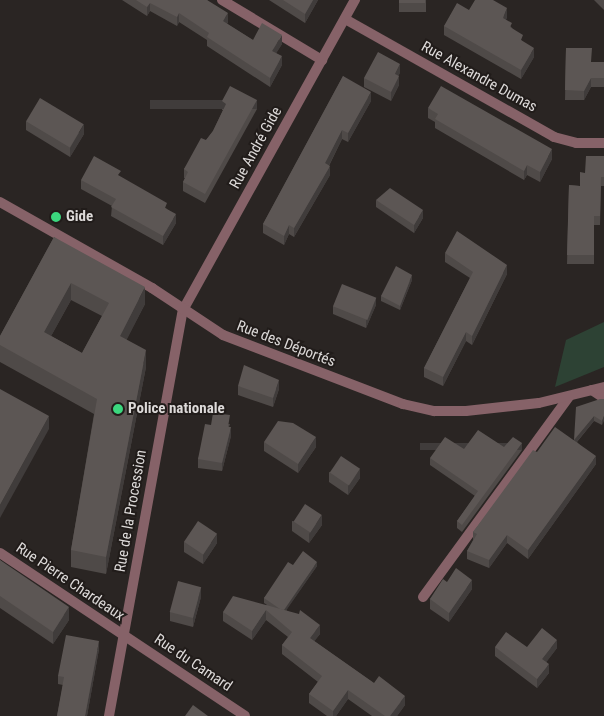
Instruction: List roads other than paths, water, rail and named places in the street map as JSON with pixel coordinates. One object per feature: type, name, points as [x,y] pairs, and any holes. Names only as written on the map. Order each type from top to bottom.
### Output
[{"type":"street","points":[[222,0],[322,60]]},
{"type":"street","name":"Rue André Gide","points":[[183,310],[355,0]]},
{"type":"street","name":"Rue Alexandre Dumas","points":[[345,19],[554,137],[576,143],[604,143]]},
{"type":"street","name":"Rue des Déportés","points":[[0,202],[152,288],[183,310],[234,341],[418,408],[466,411],[569,397],[604,386]]},
{"type":"street","name":"Rue de la Procession","points":[[109,716],[183,310]]},
{"type":"street","points":[[592,390],[604,398]]},
{"type":"street","points":[[423,597],[569,397]]},
{"type":"street","name":"Rue Pierre Chardeaux","points":[[0,554],[124,636]]},
{"type":"street","name":"Rue du Camard","points":[[124,636],[245,716]]},
{"type":"place","name":"Gide","points":[[56,217]]},
{"type":"place","name":"Police nationale","points":[[118,409]]}]
